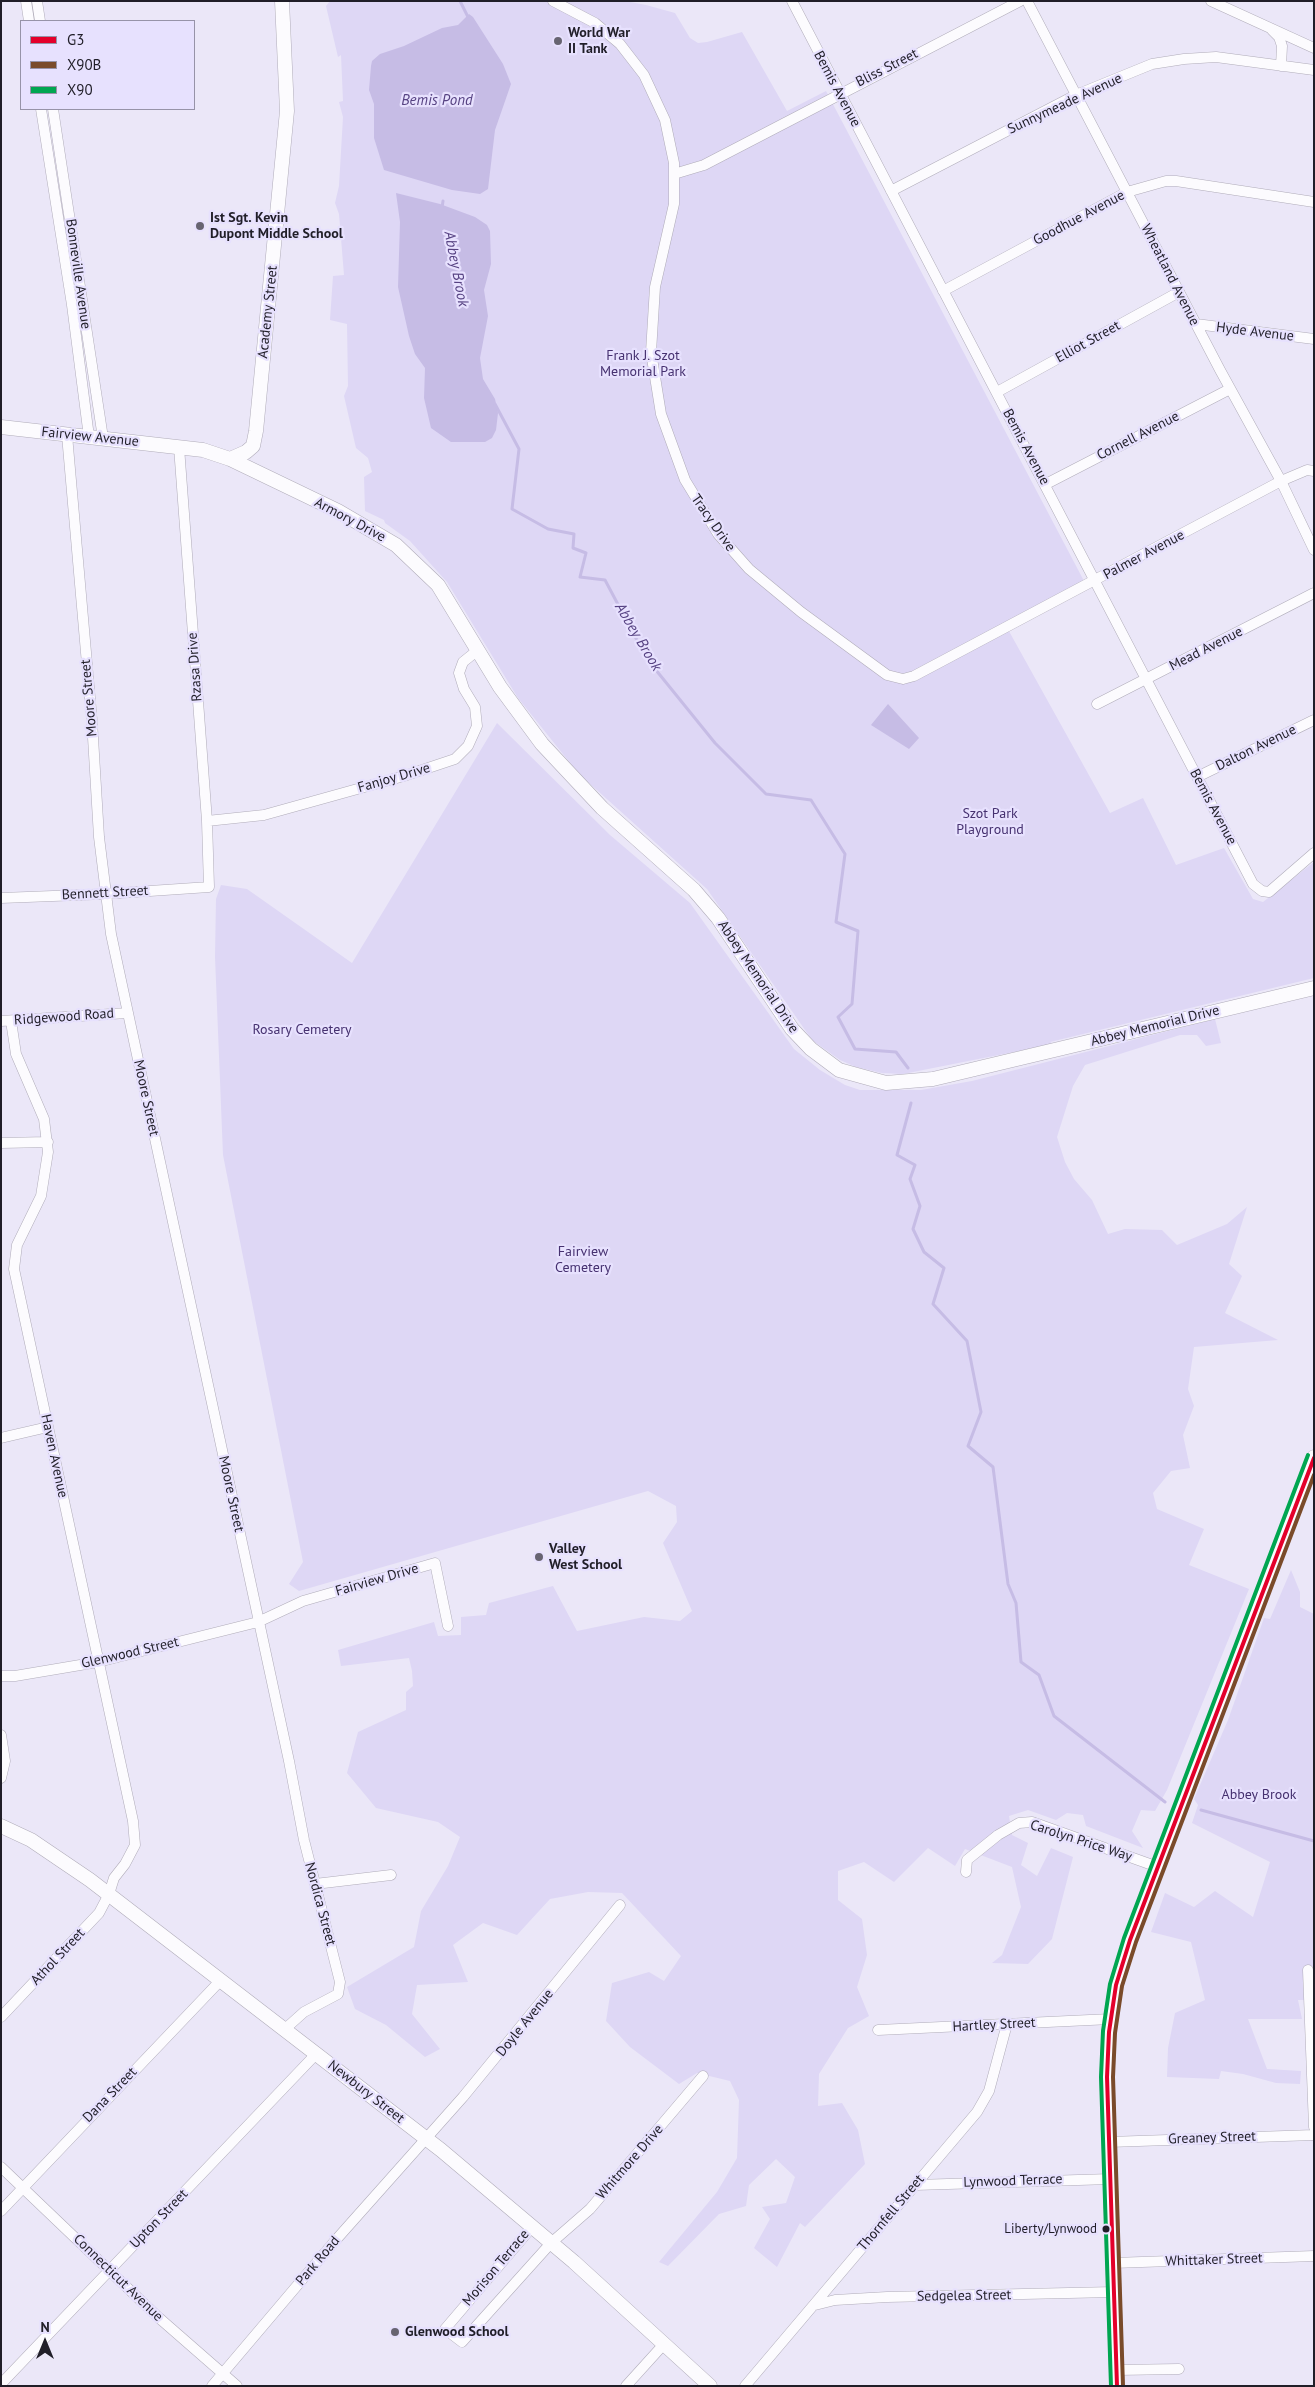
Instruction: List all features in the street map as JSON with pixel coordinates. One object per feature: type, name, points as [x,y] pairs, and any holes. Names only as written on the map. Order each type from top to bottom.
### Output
[{"type":"main road","name":"Academy Street","points":[[230,459],[246,452],[253,446],[256,431],[287,111],[282,1]]},
{"type":"main road","name":"Fairview Avenue","points":[[1,427],[179,447]]},
{"type":"main road","name":"Armory Drive","points":[[179,447],[203,450],[230,459],[338,510],[396,545],[438,585],[478,650]]},
{"type":"main road","name":"Abbey Memorial Drive","points":[[478,650],[514,707],[561,766],[602,808],[694,890],[718,918],[798,1036],[817,1055],[847,1073],[892,1084],[933,1079],[1314,988]]},
{"type":"main road","points":[[1117,2386],[1107,2078],[1111,2019],[1120,1968],[1314,1457]]},
{"type":"main road","name":"Newbury Street","points":[[3,1828],[31,1840],[109,1894],[426,2138],[551,2243],[710,2386]]},
{"type":"street","points":[[26,1],[28,20]]},
{"type":"street","points":[[37,1],[40,20]]},
{"type":"street","name":"Tracy Drive","points":[[553,1],[602,28],[633,59],[644,75],[661,108],[671,143],[674,204],[652,309],[651,352],[653,373],[661,414],[676,459],[695,499],[712,526],[749,569],[768,586],[893,678],[903,679],[914,676],[1006,628]]},
{"type":"street","name":"Bemis Avenue","points":[[792,1],[1046,484],[1094,581],[1253,884],[1262,891],[1270,892],[1314,853]]},
{"type":"street","name":"Bliss Street","points":[[674,174],[704,165],[1020,1]]},
{"type":"street","name":"Wheatland Avenue","points":[[1027,1],[1179,292],[1281,481],[1314,550]]},
{"type":"street","points":[[1211,1],[1314,48]]},
{"type":"street","points":[[1269,28],[1278,37],[1282,46],[1281,66]]},
{"type":"street","name":"Sunnymeade Avenue","points":[[891,191],[1076,95],[1152,64],[1184,59],[1216,58],[1314,70]]},
{"type":"street","name":"Bonneville Avenue","points":[[41,110],[72,305],[88,437]]},
{"type":"street","name":"Bonneville Avenue","points":[[54,110],[103,438]]},
{"type":"street","name":"Goodhue Avenue","points":[[943,291],[1127,192],[1166,182],[1176,181],[1314,202]]},
{"type":"street","name":"Elliot Street","points":[[997,392],[1179,292]]},
{"type":"street","name":"Hyde Avenue","points":[[1196,324],[1314,339]]},
{"type":"street","name":"Cornell Avenue","points":[[1046,484],[1230,388]]},
{"type":"street","name":"Moore Street","points":[[67,435],[105,894],[127,1013],[287,1752]]},
{"type":"street","name":"Rzasa Drive","points":[[179,447],[209,887]]},
{"type":"street","name":"Palmer Avenue","points":[[1006,628],[1281,481],[1307,470],[1314,471]]},
{"type":"street","name":"Mead Avenue","points":[[1097,704],[1314,593]]},
{"type":"street","name":"Fanjoy Drive","points":[[206,821],[264,815],[404,776],[455,759],[468,746],[477,726],[475,708],[464,688],[459,673],[463,662],[478,650]]},
{"type":"street","name":"Dalton Avenue","points":[[1197,777],[1314,720]]},
{"type":"street","name":"Bennett Street","points":[[1,898],[209,887]]},
{"type":"street","name":"Ridgewood Road","points":[[6,1021],[127,1013]]},
{"type":"street","name":"Haven Avenue","points":[[6,1021],[16,1054],[40,1107],[48,1142],[47,1167],[41,1196],[19,1240],[13,1262],[133,1821],[135,1845],[125,1864],[114,1878],[109,1894]]},
{"type":"street","points":[[1,1143],[48,1142]]},
{"type":"street","points":[[1,1438],[48,1427]]},
{"type":"street","name":"Fairview Drive","points":[[258,1622],[303,1601],[435,1563],[448,1626]]},
{"type":"street","name":"Glenwood Street","points":[[1,1676],[15,1676],[98,1662],[258,1622]]},
{"type":"street","points":[[1,1735],[5,1761],[1,1778]]},
{"type":"street","name":"Nordica Street","points":[[285,2029],[304,2012],[338,1994],[340,1982],[304,1840],[287,1752]]},
{"type":"street","name":"Carolyn Price Way","points":[[966,1872],[967,1860],[998,1835],[1019,1823],[1032,1822],[1158,1867]]},
{"type":"street","points":[[315,1884],[391,1875]]},
{"type":"street","name":"Athol Street","points":[[1,2017],[99,1913],[109,1894]]},
{"type":"street","name":"Doyle Avenue","points":[[426,2138],[533,2014],[620,1905]]},
{"type":"street","points":[[1308,1970],[1312,2014],[1314,2127]]},
{"type":"street","name":"Dana Street","points":[[1,2211],[221,1980]]},
{"type":"street","name":"Hartley Street","points":[[878,2030],[1111,2019]]},
{"type":"street","name":"Thornfell Street","points":[[745,2386],[977,2112],[989,2091],[1007,2024]]},
{"type":"street","name":"Upton Street","points":[[1,2384],[317,2054]]},
{"type":"street","name":"Whitmore Drive","points":[[551,2243],[590,2209],[703,2076]]},
{"type":"street","name":"Greaney Street","points":[[1110,2142],[1314,2135]]},
{"type":"street","name":"Park Road","points":[[212,2386],[334,2242],[426,2138]]},
{"type":"street","name":"Connecticut Avenue","points":[[1,2167],[237,2386]]},
{"type":"street","name":"Lynwood Terrace","points":[[916,2185],[1111,2179]]},
{"type":"street","name":"Morison Terrace","points":[[532,2227],[445,2329],[462,2342],[551,2243]]},
{"type":"street","name":"Whittaker Street","points":[[1113,2264],[1314,2256]]},
{"type":"street","name":"Sedgelea Street","points":[[815,2305],[835,2300],[886,2297],[1114,2292]]},
{"type":"street","points":[[626,2386],[664,2344]]},
{"type":"street","points":[[1117,2370],[1179,2369]]},
{"type":"green space","name":"Frank J. Szot Memorial Park","points":[[330,1],[625,1],[675,13],[690,38],[698,43],[742,32],[787,111],[826,91],[1084,581],[1005,624],[1110,813],[1143,798],[1176,865],[1224,848],[1253,899],[1263,902],[1314,862],[1314,978],[1050,1042],[1054,1044],[903,1074],[882,1073],[856,1067],[840,1060],[812,1040],[707,889],[579,774],[518,698],[447,582],[410,541],[385,523],[384,520],[365,511],[364,477],[372,472],[368,458],[356,448],[344,396],[348,386],[347,324],[330,320],[333,276],[344,275],[339,214],[335,203],[339,186],[343,117],[339,102],[343,101],[341,55],[338,57],[326,6]]},
{"type":"green space","points":[[497,723],[610,835],[690,903],[794,1049],[820,1070],[845,1085],[860,1090],[921,1090],[972,1081],[1215,1019],[1221,1043],[1206,1046],[1197,1035],[1180,1035],[1085,1065],[1073,1086],[1057,1137],[1065,1162],[1074,1179],[1092,1200],[1108,1234],[1125,1229],[1162,1230],[1177,1245],[1227,1224],[1247,1207],[1229,1264],[1242,1276],[1225,1313],[1278,1340],[1194,1347],[1188,1389],[1194,1406],[1183,1435],[1190,1468],[1171,1471],[1153,1493],[1157,1509],[1204,1529],[1189,1565],[1249,1589],[1167,1790],[1155,1811],[1141,1810],[1132,1831],[1143,1848],[1086,1826],[1083,1815],[1067,1813],[1056,1820],[1028,1810],[1009,1816],[1012,1835],[1028,1843],[1021,1865],[1037,1876],[1051,1848],[1073,1857],[1052,1939],[1028,1964],[992,1963],[1002,1955],[1021,1907],[1012,1867],[965,1849],[955,1866],[928,1848],[894,1882],[864,1862],[838,1871],[838,1900],[862,1919],[867,1955],[857,1987],[869,2016],[848,2028],[819,2074],[818,2106],[842,2103],[858,2130],[865,2164],[805,2227],[800,2223],[777,2267],[754,2248],[770,2219],[762,2207],[786,2203],[795,2177],[776,2159],[749,2185],[746,2206],[719,2214],[668,2266],[659,2262],[717,2192],[737,2158],[739,2100],[730,2081],[697,2073],[679,2084],[630,2047],[606,2021],[612,1983],[649,1972],[664,1981],[681,1956],[622,1893],[588,1892],[550,1899],[517,1935],[483,1923],[453,1945],[468,1982],[417,1985],[412,2014],[440,2049],[425,2057],[386,2025],[355,2009],[347,1987],[414,1947],[421,1911],[448,1866],[460,1837],[438,1822],[376,1808],[347,1773],[358,1732],[406,1710],[406,1692],[413,1686],[412,1671],[409,1658],[341,1666],[338,1650],[434,1622],[438,1636],[461,1635],[461,1617],[486,1615],[489,1603],[553,1586],[577,1631],[644,1617],[680,1621],[692,1611],[663,1543],[677,1522],[676,1506],[648,1491],[299,1591],[289,1584],[303,1562],[223,1155],[215,957],[216,899],[221,885],[247,889],[352,963]]},
{"type":"green space","points":[[1291,1570],[1300,1592],[1300,1607],[1314,1614],[1314,2000],[1298,2000],[1302,2019],[1248,2019],[1267,2069],[1301,2071],[1300,2084],[1276,2083],[1243,2074],[1221,2071],[1219,2079],[1167,2077],[1168,2048],[1175,2013],[1205,2000],[1191,1942],[1151,1932],[1165,1893],[1194,1907],[1215,1891],[1253,1917],[1270,1862],[1192,1823],[1198,1805],[1194,1799],[1228,1720],[1264,1618],[1270,1619]]},
{"type":"water","name":"Bemis Pond","points":[[469,14],[473,17],[503,64],[511,84],[495,130],[488,189],[480,194],[452,190],[384,170],[374,138],[374,104],[369,90],[372,61],[380,54],[404,46],[442,28],[458,25]]},
{"type":"water","points":[[396,193],[440,204],[475,217],[487,225],[490,231],[491,264],[484,290],[488,316],[480,358],[483,379],[495,399],[498,413],[496,430],[492,438],[485,442],[451,442],[431,428],[424,398],[425,368],[415,354],[409,336],[398,287],[400,222]]},
{"type":"water","points":[[888,704],[919,738],[909,749],[871,725]]},
{"type":"waterway","name":"Abbey Brook","points":[[460,1],[469,19]]},
{"type":"waterway","name":"Abbey Brook","points":[[442,208],[443,201]]},
{"type":"waterway","name":"Abbey Brook","points":[[495,404],[519,449],[512,509],[548,529],[574,534],[573,548],[586,553],[580,577],[605,580],[647,659],[715,743],[766,794],[811,800],[845,854],[836,922],[858,931],[852,1004],[838,1017],[855,1049],[896,1052],[908,1068]]},
{"type":"waterway","name":"Abbey Brook","points":[[911,1103],[897,1155],[915,1165],[910,1179],[920,1206],[913,1229],[924,1252],[944,1268],[933,1304],[967,1341],[981,1412],[968,1446],[993,1467],[1008,1584],[1016,1603],[1021,1662],[1039,1675],[1054,1716],[1165,1802]]},
{"type":"waterway","name":"Abbey Brook","points":[[1201,1810],[1314,1841]]},
{"type":"transit line","name":"X90","points":[[1111,2386],[1101,2077],[1103,2031],[1110,1984],[1124,1938],[1308,1455]]},
{"type":"transit line","name":"G3","points":[[1117,2386],[1107,2077],[1109,2032],[1116,1985],[1130,1940],[1314,1458]]},
{"type":"transit line","name":"X90B","points":[[1123,2386],[1113,2077],[1115,2033],[1122,1986],[1136,1942],[1314,1475]]},
{"type":"place","name":"World War II Tank","points":[[558,41]]},
{"type":"place","name":"Ist Sgt. Kevin Dupont Middle School","points":[[200,226]]},
{"type":"place","name":"Valley West School","points":[[539,1557]]},
{"type":"place","name":"Liberty/Lynwood","points":[[1106,2229]]},
{"type":"place","name":"Glenwood School","points":[[395,2332]]},
{"type":"park label","name":"Szot Park Playground","points":[[990,822]]},
{"type":"park label","name":"Rosary Cemetery","points":[[302,1030]]},
{"type":"park label","name":"Fairview Cemetery","points":[[583,1260]]}]
